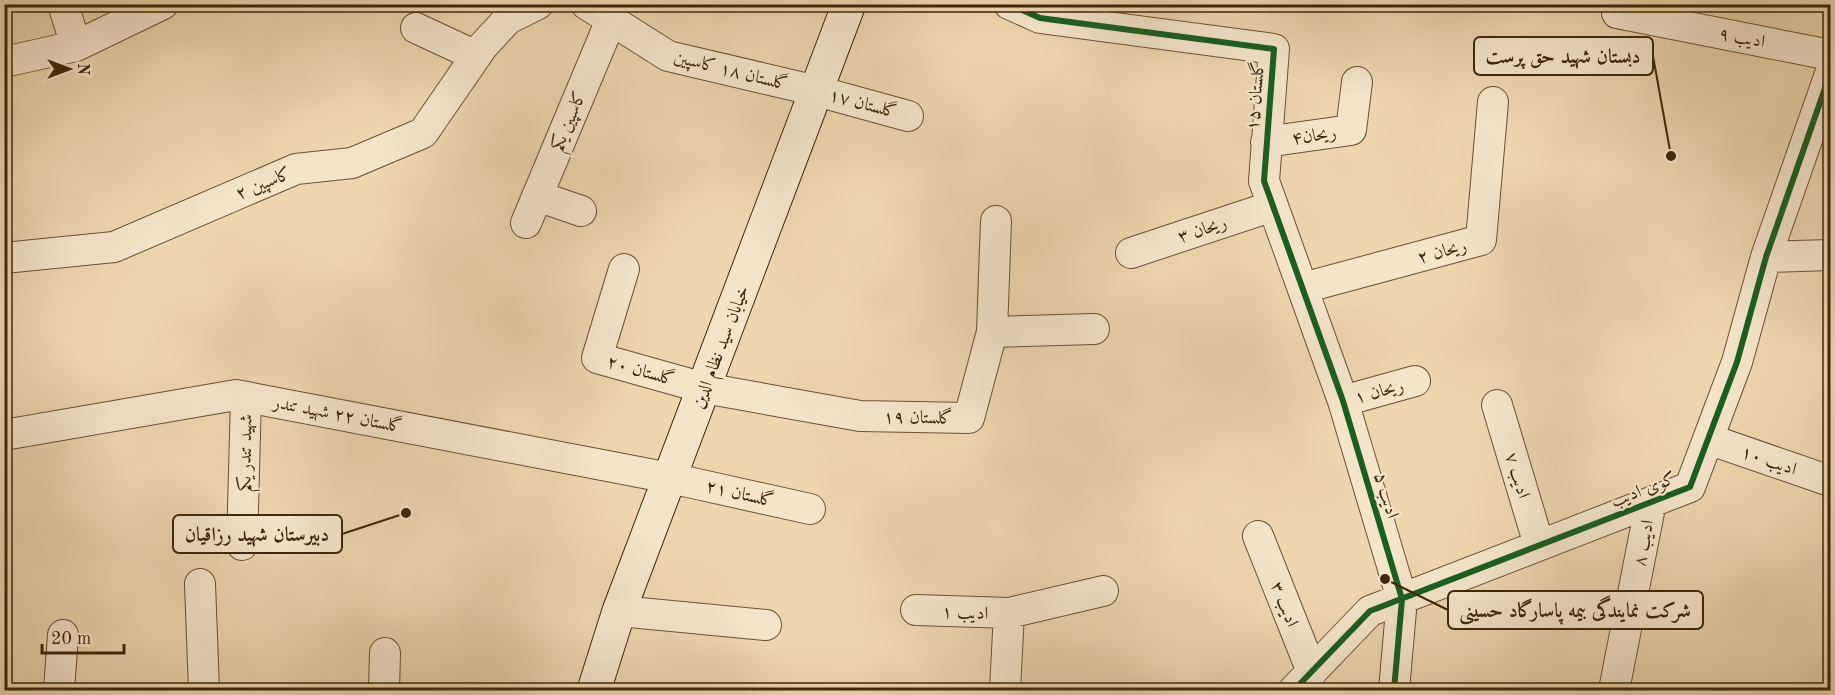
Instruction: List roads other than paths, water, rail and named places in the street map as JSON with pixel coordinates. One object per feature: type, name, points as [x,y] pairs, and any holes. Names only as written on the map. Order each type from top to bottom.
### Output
[{"type":"main road","name":"خیابان سید نظام الدین","points":[[594,690],[619,611],[849,4]]},
{"type":"street","points":[[63,4],[76,46]]},
{"type":"street","points":[[4,62],[76,46],[163,4]]},
{"type":"street","name":"کاسپین ۲","points":[[4,258],[114,247],[296,169],[352,163],[423,133],[476,56],[508,19],[537,4]]},
{"type":"street","name":"گلستان ۱۵","points":[[1009,4],[1040,18],[1123,16],[1274,49],[1264,180],[1343,400]]},
{"type":"street","name":"گلستان ۱۸ کاسپین","points":[[598,12],[668,56],[817,91]]},
{"type":"street","name":"کاسپین یکم","points":[[582,211],[532,210],[598,12]]},
{"type":"street","name":"ادیب ۹","points":[[1617,13],[1830,55]]},
{"type":"street","points":[[416,28],[476,56]]},
{"type":"street","name":"کوی ادیب","points":[[1303,681],[1370,611],[1690,487],[1737,362],[1766,257],[1830,74]]},
{"type":"street","name":"ریحان۴","points":[[1266,142],[1351,130],[1357,82]]},
{"type":"street","name":"گلستان ۱۷","points":[[817,91],[908,116]]},
{"type":"street","name":"ریحان ۲","points":[[1303,288],[1481,240],[1493,102]]},
{"type":"street","name":"ریحان ۳","points":[[1131,253],[1273,206]]},
{"type":"street","name":"گلستان ۱۹","points":[[704,388],[860,416],[969,418],[992,332],[996,220]]},
{"type":"street","points":[[1766,257],[1830,255]]},
{"type":"street","name":"گلستان ۲۰","points":[[624,269],[597,358],[704,388]]},
{"type":"street","points":[[992,332],[1094,329]]},
{"type":"street","name":"ریحان ۱","points":[[1343,400],[1414,381]]},
{"type":"street","name":"گلستان ۲۲ شهید تندر","points":[[4,435],[236,395],[670,478]]},
{"type":"street","name":"شهید تندر یکم","points":[[242,544],[246,397]]},
{"type":"street","name":"ادیب ۵","points":[[1343,400],[1402,598]]},
{"type":"street","name":"ادیب ۷","points":[[1497,405],[1539,545]]},
{"type":"street","name":"ادیب ۱۰","points":[[1708,440],[1830,482]]},
{"type":"street","name":"گلستان ۲۱","points":[[670,478],[810,509]]},
{"type":"street","name":"ادیب ۸","points":[[1614,690],[1651,502]]},
{"type":"street","name":"ادیب ۳","points":[[1258,536],[1303,681]]},
{"type":"street","points":[[200,584],[204,690]]},
{"type":"street","points":[[1009,613],[1103,591]]},
{"type":"street","points":[[1394,690],[1402,598]]},
{"type":"street","name":"ادیب ۱","points":[[916,610],[1009,613],[1005,690]]},
{"type":"street","points":[[619,611],[766,625]]},
{"type":"street","points":[[58,690],[63,634]]},
{"type":"street","points":[[384,690],[385,653]]},
{"type":"place","name":"دبستان شهید حق پرست","points":[[1671,156]]},
{"type":"place","name":"دبیرستان شهید رزاقیان","points":[[406,513]]},
{"type":"place","name":"شرکت نمایندگی بیمه پاسارگاد حسینی","points":[[1385,579]]}]
